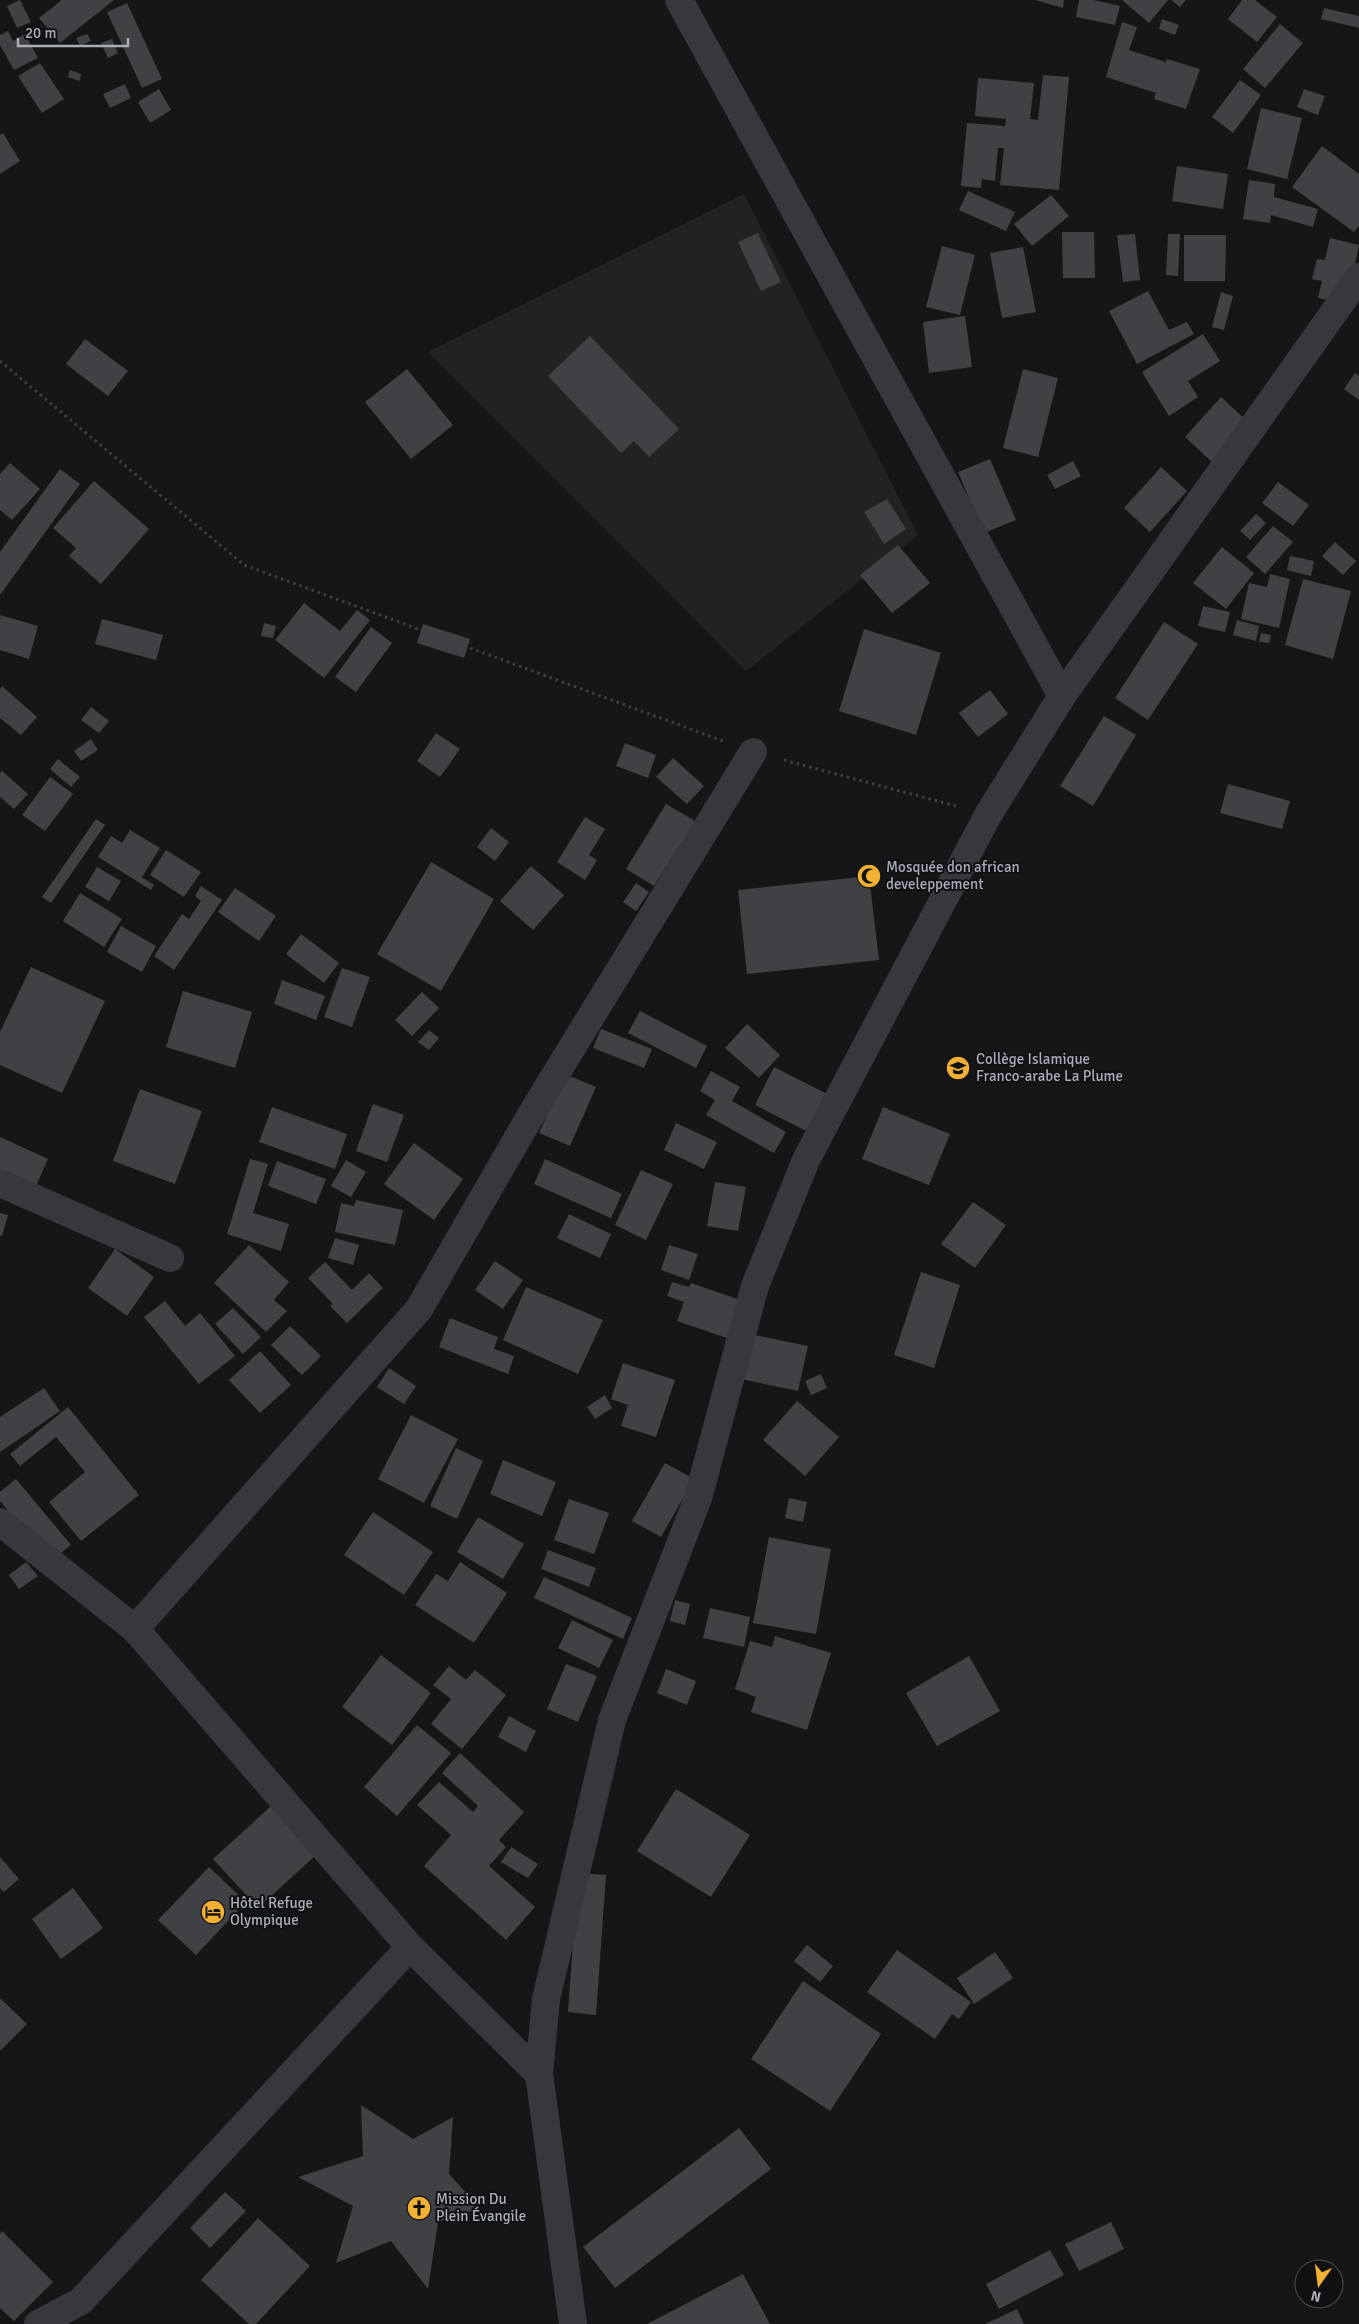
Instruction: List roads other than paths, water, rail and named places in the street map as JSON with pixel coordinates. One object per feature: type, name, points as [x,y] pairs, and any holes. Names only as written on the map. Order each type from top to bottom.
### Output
[{"type":"street","points":[[679,0],[1062,696]]},
{"type":"street","points":[[573,2324],[539,2074],[546,1999],[612,1720],[698,1498],[755,1286],[806,1160],[988,815],[1062,696],[1359,277]]},
{"type":"street","points":[[135,1630],[419,1309],[535,1108],[752,752]]},
{"type":"street","points":[[0,1183],[170,1258]]},
{"type":"street","points":[[0,1522],[135,1630],[410,1947],[539,2074]]},
{"type":"street","points":[[38,2324],[82,2301],[410,1947]]},
{"type":"place","name":"Mosquée don african develeppement","points":[[869,876]]},
{"type":"place","name":"Collège Islamique Franco-arabe La Plume","points":[[958,1068]]},
{"type":"place","name":"Hôtel Refuge Olympique","points":[[213,1912]]},
{"type":"place","name":"Mission Du Plein Évangile","points":[[419,2208]]}]
